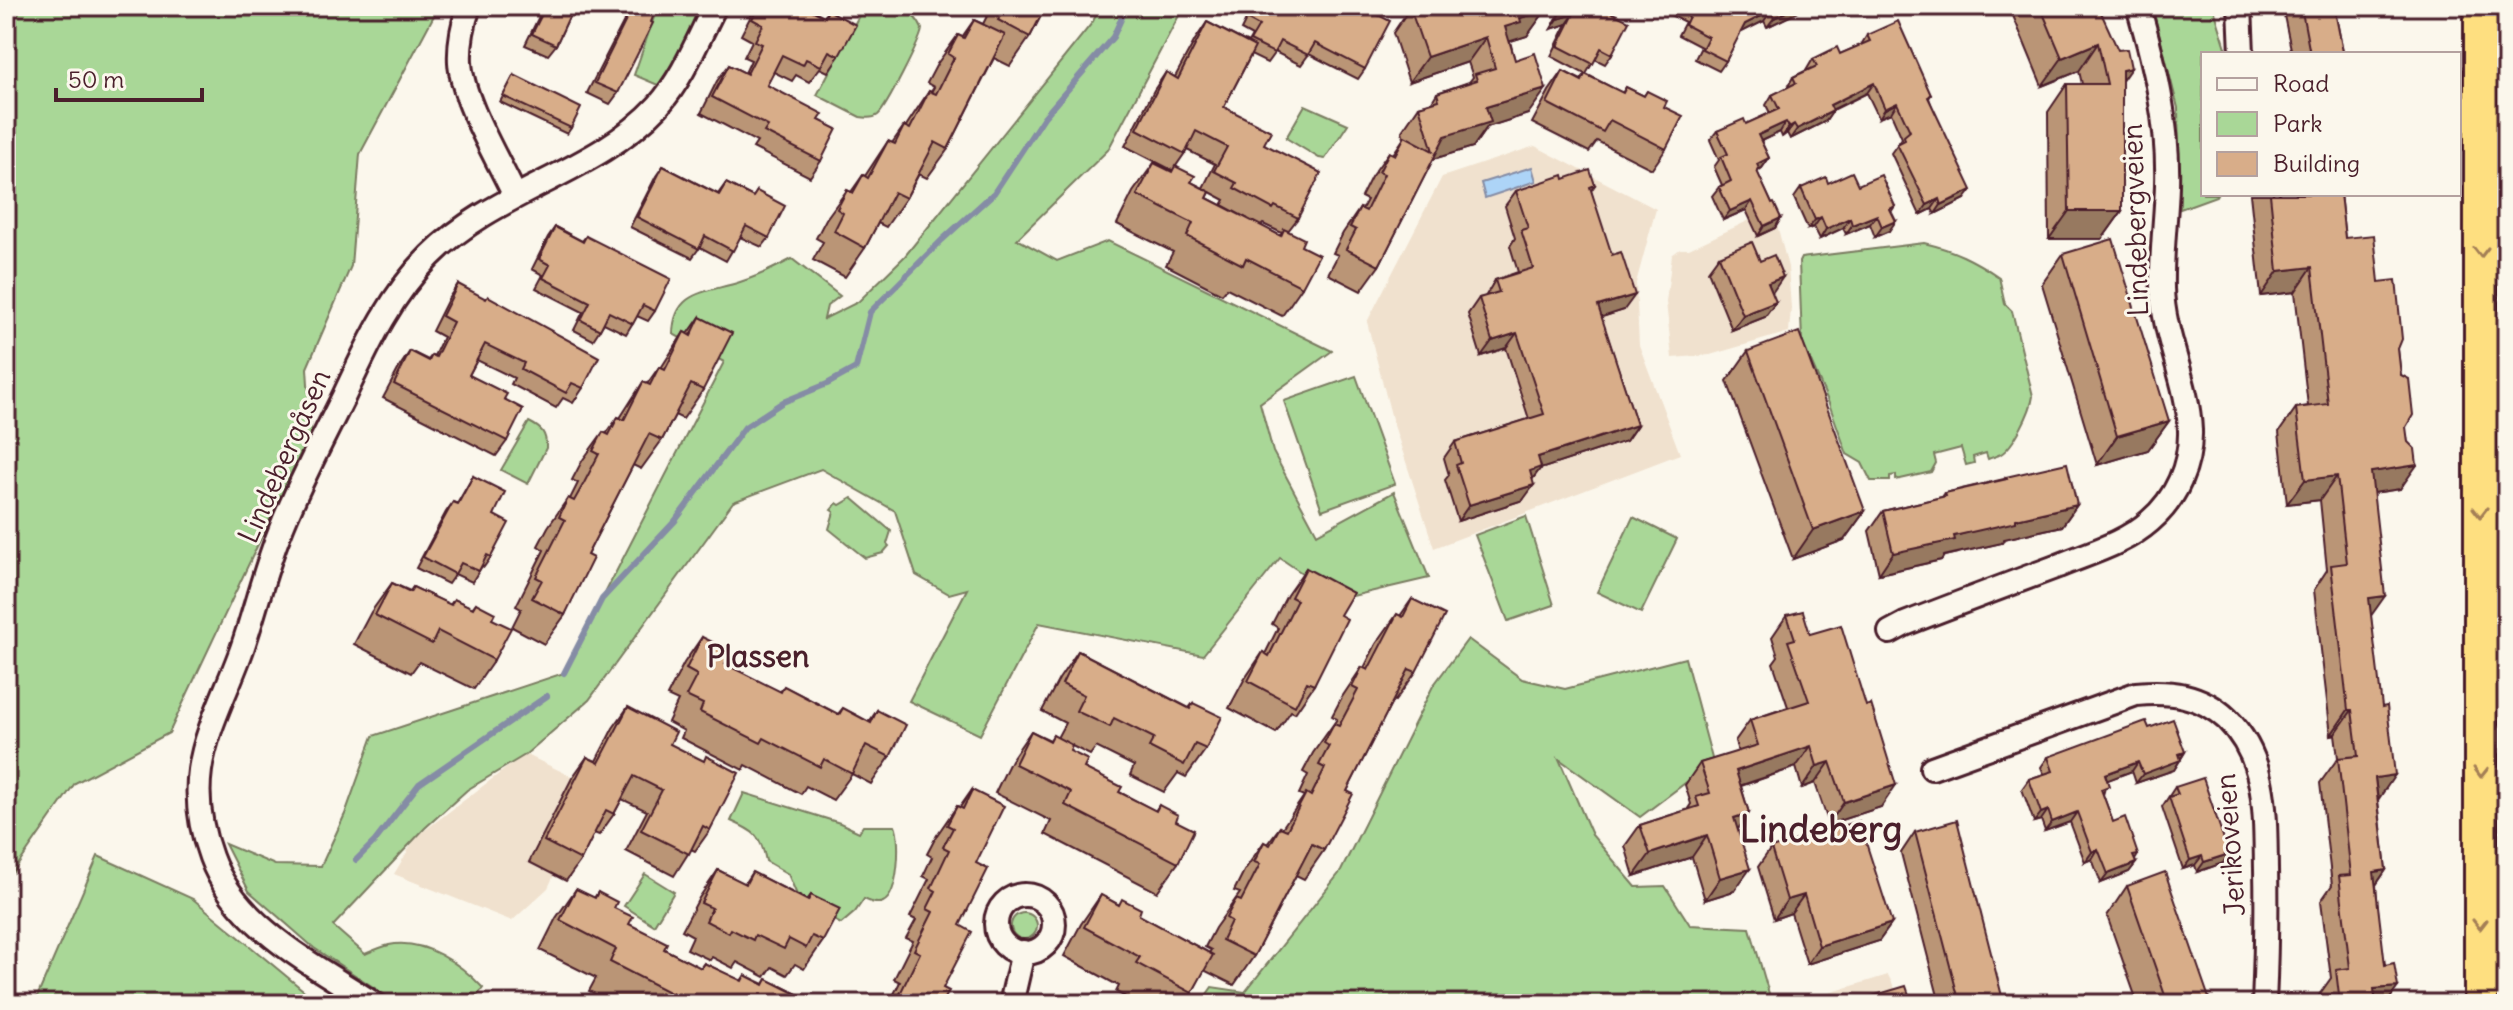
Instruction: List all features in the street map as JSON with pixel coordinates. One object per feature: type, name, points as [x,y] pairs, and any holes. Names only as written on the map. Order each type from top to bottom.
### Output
[{"type":"highway","points":[[2481,6],[2481,1004]]},
{"type":"street","points":[[469,6],[460,40],[463,81],[515,196]]},
{"type":"street","name":"Lindebergåsen","points":[[374,1004],[260,927],[227,889],[212,861],[201,822],[199,787],[206,740],[243,647],[279,533],[384,314],[408,279],[459,230],[621,138],[658,105],[687,61],[715,6]]},
{"type":"street","name":"Lindebergveien","points":[[1890,632],[2137,532],[2166,505],[2186,468],[2190,431],[2188,414],[2162,288],[2168,183],[2166,136],[2156,76],[2138,6]]},
{"type":"street","points":[[2240,6],[2242,52]]},
{"type":"street","name":"Jerikoveien","points":[[1932,768],[2136,694],[2164,692],[2209,705],[2231,724],[2249,746],[2258,770],[2266,858],[2264,1004]]},
{"type":"street","points":[[1011,1004],[1023,952]]},
{"type":"shaded area","points":[[1535,146],[1656,209],[1636,283],[1639,345],[1680,454],[1434,548],[1392,419],[1367,322],[1442,177]]},
{"type":"shaded area","points":[[1773,209],[1788,267],[1789,332],[1710,355],[1672,358],[1666,302],[1672,255]]},
{"type":"shaded area","points":[[525,754],[573,777],[530,863],[554,875],[548,888],[512,921],[394,874],[416,837]]},
{"type":"shaded area","points":[[1888,975],[1903,1004],[1803,1004],[1803,1001]]},
{"type":"green space","points":[[6,6],[439,6],[360,154],[351,266],[307,368],[311,432],[169,733],[75,783],[6,882]]},
{"type":"green space","points":[[658,6],[701,6],[677,57],[658,85],[634,75]]},
{"type":"green space","points":[[864,6],[898,8],[912,15],[922,29],[888,100],[878,115],[869,118],[860,117],[817,95]]},
{"type":"green space","points":[[1101,6],[1184,6],[1108,150],[1017,239],[1057,261],[1108,241],[1332,351],[1260,403],[1273,452],[1317,534],[1394,492],[1429,578],[1340,599],[1280,558],[1203,655],[1039,623],[980,735],[909,701],[967,589],[949,594],[916,575],[895,511],[821,469],[733,502],[589,700],[525,755],[467,790],[425,828],[333,926],[365,954],[389,945],[402,944],[415,945],[441,955],[464,970],[483,988],[471,1004],[399,1004],[314,948],[249,891],[225,844],[275,865],[321,866],[345,814],[373,736],[564,673],[724,362],[673,334],[679,309],[686,301],[792,259],[840,296],[827,306],[824,319],[858,302],[905,256],[1092,23]]},
{"type":"green space","points":[[2152,6],[2213,6],[2227,52],[2201,52],[2201,196],[2216,196],[2180,209],[2178,108]]},
{"type":"green space","points":[[1305,105],[1348,124],[1325,159],[1286,138]]},
{"type":"green space","points":[[1924,243],[1963,256],[1999,277],[2005,304],[2012,311],[2032,402],[2016,436],[2001,454],[1988,459],[1986,453],[1973,457],[1974,463],[1966,465],[1961,448],[1934,455],[1936,463],[1931,472],[1896,480],[1896,475],[1890,476],[1890,481],[1871,481],[1862,463],[1847,454],[1802,341],[1799,262],[1801,258]]},
{"type":"green space","points":[[1356,376],[1395,484],[1322,510],[1284,401]]},
{"type":"green space","points":[[529,422],[542,432],[546,448],[528,484],[501,470]]},
{"type":"green space","points":[[852,498],[891,531],[889,546],[883,553],[865,558],[829,529],[834,512],[831,510],[837,503],[840,505]]},
{"type":"green space","points":[[1526,516],[1554,605],[1508,621],[1475,535]]},
{"type":"green space","points":[[1633,517],[1677,539],[1641,613],[1597,592]]},
{"type":"green space","points":[[1468,639],[1522,679],[1565,689],[1685,658],[1713,762],[1640,817],[1559,759],[1592,835],[1636,887],[1665,886],[1690,925],[1750,928],[1772,1004],[1200,1004],[1212,987],[1245,992],[1341,871],[1433,686]]},
{"type":"green space","points":[[744,793],[840,823],[859,832],[863,826],[895,826],[897,866],[888,897],[878,903],[864,899],[841,924],[800,902],[788,874],[766,861],[762,845],[755,835],[731,821]]},
{"type":"green space","points":[[98,856],[193,899],[320,1004],[34,1004]]},
{"type":"green space","points":[[645,874],[674,892],[654,925],[624,906]]},
{"type":"green space","points":[[1024,913],[1033,917],[1037,926],[1033,935],[1024,939],[1015,935],[1011,926],[1015,917]]},
{"type":"water","points":[[1532,167],[1536,181],[1485,198],[1481,183]]},
{"type":"building","points":[[546,6],[574,6],[556,45],[532,34]]},
{"type":"building","points":[[633,6],[654,14],[653,23],[618,93],[595,83]]},
{"type":"building","points":[[759,6],[804,6],[825,17],[828,10],[856,25],[839,56],[829,51],[821,66],[806,59],[803,65],[782,55],[767,85],[823,114],[819,120],[837,129],[821,161],[764,132],[768,126],[712,97],[729,65],[747,74],[762,44],[755,41],[763,25],[752,19]]},
{"type":"building","points":[[1005,6],[1046,6],[1030,37],[998,20]]},
{"type":"building","points":[[1255,6],[1361,6],[1390,21],[1365,69],[1315,43],[1308,55],[1280,41],[1274,53],[1250,41],[1259,26],[1248,20]]},
{"type":"building","points":[[1543,6],[1545,11],[1520,18],[1521,22],[1505,27],[1515,60],[1535,53],[1546,89],[1486,107],[1491,122],[1445,136],[1379,266],[1346,249],[1356,230],[1350,227],[1360,208],[1366,211],[1384,174],[1379,172],[1389,152],[1395,155],[1405,136],[1433,151],[1419,106],[1439,100],[1437,93],[1477,80],[1475,74],[1495,68],[1486,37],[1427,57],[1410,8]]},
{"type":"building","points":[[1565,6],[1598,6],[1629,21],[1612,54],[1601,48],[1593,64],[1558,46],[1574,14],[1558,19]]},
{"type":"building","points":[[1679,6],[1797,6],[1774,18],[1771,11],[1745,24],[1726,61],[1702,49],[1708,37],[1685,25],[1691,12]]},
{"type":"building","points":[[2040,6],[2098,6],[2118,50],[2127,49],[2131,68],[2122,70],[2122,211],[2069,211],[2067,84],[2107,84],[2098,43],[2062,58]]},
{"type":"building","points":[[2301,6],[2334,6],[2343,52],[2310,52]]},
{"type":"building","points":[[974,20],[1005,35],[948,149],[935,142],[906,198],[894,192],[865,248],[834,231],[843,213],[837,209],[847,190],[853,193],[863,175],[868,178],[888,141],[895,144],[904,126],[910,129],[929,91],[936,94],[954,58],[948,54],[958,35],[964,38]]},
{"type":"building","points":[[1898,21],[1931,95],[1928,97],[1972,190],[1941,205],[1939,199],[1927,205],[1897,144],[1905,140],[1904,136],[1910,131],[1897,103],[1885,109],[1874,83],[1830,105],[1833,111],[1797,129],[1794,124],[1789,127],[1786,122],[1758,135],[1769,158],[1757,164],[1757,171],[1781,218],[1764,226],[1752,201],[1730,211],[1719,187],[1731,181],[1721,157],[1728,154],[1717,131],[1744,119],[1746,124],[1779,109],[1772,95],[1796,83],[1793,77],[1817,66],[1813,59],[1837,47],[1840,54],[1870,41],[1867,35]]},
{"type":"building","points":[[1207,22],[1255,47],[1224,107],[1271,131],[1264,144],[1321,173],[1298,218],[1275,206],[1273,209],[1234,188],[1237,183],[1214,171],[1227,147],[1196,131],[1185,154],[1137,129],[1166,72],[1178,79]]},
{"type":"building","points":[[1563,71],[1582,81],[1585,74],[1623,93],[1626,87],[1644,96],[1647,91],[1667,101],[1664,107],[1683,116],[1666,149],[1610,120],[1603,132],[1547,103]]},
{"type":"building","points":[[514,75],[581,108],[571,128],[503,96]]},
{"type":"building","points":[[1154,163],[1172,172],[1175,166],[1195,176],[1191,182],[1210,192],[1207,198],[1281,236],[1284,229],[1304,239],[1301,246],[1319,255],[1302,287],[1246,258],[1243,265],[1187,236],[1193,223],[1137,195]]},
{"type":"building","points":[[663,166],[719,195],[726,183],[753,197],[757,191],[785,206],[769,238],[746,226],[733,251],[705,236],[699,249],[637,217]]},
{"type":"building","points":[[1590,170],[1595,185],[1590,187],[1612,255],[1621,252],[1635,295],[1598,306],[1637,425],[1538,457],[1541,467],[1530,471],[1534,485],[1469,505],[1456,465],[1461,463],[1455,442],[1544,414],[1517,333],[1492,341],[1479,298],[1499,292],[1495,280],[1533,268],[1521,230],[1528,228],[1516,191],[1563,175],[1564,179]]},
{"type":"building","points":[[1852,172],[1858,185],[1881,175],[1895,206],[1890,209],[1896,221],[1882,227],[1877,215],[1852,225],[1850,218],[1826,229],[1821,217],[1815,220],[1801,188],[1826,177],[1828,183]]},
{"type":"building","points":[[2270,196],[2340,196],[2345,238],[2374,235],[2379,282],[2396,280],[2402,339],[2398,349],[2401,375],[2409,379],[2413,415],[2406,427],[2408,442],[2415,449],[2417,465],[2371,472],[2385,596],[2369,598],[2382,707],[2387,706],[2395,775],[2375,778],[2386,870],[2374,872],[2385,965],[2394,963],[2398,987],[2374,989],[2376,1004],[2340,1004],[2336,970],[2350,968],[2339,876],[2351,875],[2338,758],[2358,756],[2352,710],[2348,710],[2331,565],[2347,563],[2337,476],[2305,480],[2296,408],[2328,404],[2312,267],[2278,271]]},
{"type":"building","points":[[555,227],[583,242],[586,236],[671,279],[655,311],[643,305],[633,324],[609,312],[600,330],[581,320],[590,302],[543,278],[550,265],[539,259]]},
{"type":"building","points":[[2113,239],[2169,421],[2117,436],[2063,254]]},
{"type":"building","points":[[1752,242],[1760,261],[1774,255],[1783,277],[1768,283],[1776,302],[1743,315],[1719,256]]},
{"type":"building","points":[[458,284],[486,299],[488,296],[599,357],[583,388],[572,383],[566,393],[521,369],[524,363],[485,344],[469,375],[507,394],[504,399],[523,409],[507,441],[394,384],[410,351],[429,361],[432,355],[436,357],[453,322],[442,316]]},
{"type":"building","points":[[700,317],[732,333],[703,390],[691,384],[662,440],[649,434],[587,555],[593,558],[565,615],[532,598],[542,580],[536,577],[565,520],[559,517],[568,498],[574,501],[584,483],[599,454],[593,451],[603,432],[609,435],[618,417],[624,420],[643,382],[650,385],[659,367],[665,370],[684,332],[691,336]]},
{"type":"building","points":[[1799,332],[1865,511],[1813,530],[1748,351]]},
{"type":"building","points":[[2067,463],[2077,505],[1954,536],[1955,540],[1893,553],[1883,511]]},
{"type":"building","points":[[473,476],[505,492],[494,515],[509,523],[491,557],[487,555],[479,571],[461,563],[455,574],[423,557],[453,502],[458,504]]},
{"type":"building","points":[[1306,568],[1353,593],[1340,615],[1347,619],[1314,685],[1307,682],[1295,706],[1248,681],[1263,652],[1269,656],[1297,600],[1291,597]]},
{"type":"building","points":[[392,583],[410,592],[413,587],[451,605],[454,599],[473,608],[476,603],[495,613],[492,619],[511,628],[494,660],[438,631],[432,644],[375,615]]},
{"type":"building","points":[[1412,599],[1445,615],[1416,672],[1409,669],[1347,791],[1353,794],[1324,850],[1312,844],[1254,956],[1222,940],[1231,921],[1226,918],[1236,899],[1241,901],[1260,864],[1254,862],[1264,842],[1270,845],[1280,827],[1287,830],[1306,793],[1311,796],[1325,768],[1319,765],[1329,746],[1324,743],[1334,724],[1339,726],[1358,690],[1352,687],[1362,667],[1368,670],[1397,614],[1403,617]]},
{"type":"building","points":[[1803,611],[1810,634],[1841,625],[1866,706],[1871,704],[1896,785],[1844,802],[1830,762],[1817,766],[1811,746],[1736,771],[1749,813],[1734,818],[1750,869],[1720,878],[1707,835],[1650,854],[1640,825],[1699,806],[1696,797],[1710,793],[1700,763],[1758,745],[1750,720],[1809,701],[1788,641],[1795,639],[1787,615]]},
{"type":"building","points":[[702,637],[731,651],[725,664],[781,692],[784,686],[839,715],[843,708],[871,723],[877,710],[906,725],[890,757],[866,745],[852,774],[824,759],[820,767],[764,738],[761,743],[700,712],[703,704],[686,696],[697,675],[686,669]]},
{"type":"building","points":[[1078,651],[1190,709],[1193,703],[1222,717],[1206,749],[1195,744],[1184,765],[1149,747],[1154,738],[1114,718],[1110,727],[1076,711],[1084,695],[1062,684]]},
{"type":"building","points":[[628,707],[676,732],[670,744],[704,761],[706,756],[739,773],[710,830],[703,826],[689,854],[641,830],[662,790],[634,776],[614,814],[606,810],[581,860],[544,841],[587,757],[599,763]]},
{"type":"building","points":[[2173,719],[2185,752],[2179,754],[2181,760],[2143,774],[2138,762],[2105,774],[2109,786],[2101,789],[2113,822],[2125,817],[2138,855],[2133,856],[2136,863],[2108,874],[2098,849],[2092,852],[2077,812],[2052,822],[2048,810],[2041,813],[2029,779],[2053,771],[2048,757],[2146,721],[2149,728]]},
{"type":"building","points":[[1031,731],[1050,741],[1053,735],[1072,745],[1070,751],[1088,760],[1084,768],[1122,787],[1119,792],[1156,811],[1159,805],[1178,815],[1176,821],[1194,830],[1178,863],[1065,805],[1071,792],[1015,764]]},
{"type":"building","points":[[2203,778],[2229,854],[2204,862],[2202,856],[2190,860],[2169,797],[2178,794],[2175,787]]},
{"type":"building","points":[[972,790],[1004,806],[976,863],[988,869],[960,925],[972,932],[943,988],[949,991],[942,1004],[895,1004],[920,953],[914,950],[933,912],[927,909],[936,891],[931,888],[949,850],[943,847],[953,828],[947,825],[957,806],[963,809]]},
{"type":"building","points":[[1957,820],[2004,1004],[1960,1004],[1915,832]]},
{"type":"building","points":[[1859,821],[1892,923],[1819,946],[1804,895],[1787,900],[1771,848]]},
{"type":"building","points":[[718,870],[746,884],[752,872],[808,901],[811,895],[840,909],[823,941],[812,936],[806,948],[789,939],[784,949],[755,935],[753,940],[731,929],[729,933],[706,921],[712,908],[701,903]]},
{"type":"building","points":[[2165,872],[2211,1004],[2168,1004],[2127,886]]},
{"type":"building","points":[[576,889],[595,898],[598,892],[617,902],[614,908],[633,917],[629,924],[667,943],[664,949],[701,968],[704,963],[742,981],[745,975],[764,985],[767,979],[817,1004],[692,1004],[610,962],[616,949],[560,920]]},
{"type":"building","points":[[1101,895],[1119,905],[1122,899],[1141,909],[1139,915],[1213,955],[1192,993],[1136,963],[1140,957],[1084,927]]},
{"type":"building","points":[[1906,986],[1912,1004],[1860,1004],[1859,1000]]},
{"type":"waterway","points":[[564,673],[602,599],[675,521],[745,427],[783,402],[856,368],[870,312],[994,193],[1044,117],[1113,37],[1127,6]]},
{"type":"waterway","points":[[356,860],[375,841],[419,784],[547,696]]},
{"type":"district","name":"Plassen","points":[[758,657]]},
{"type":"district","name":"Lindeberg","points":[[1821,829]]}]
